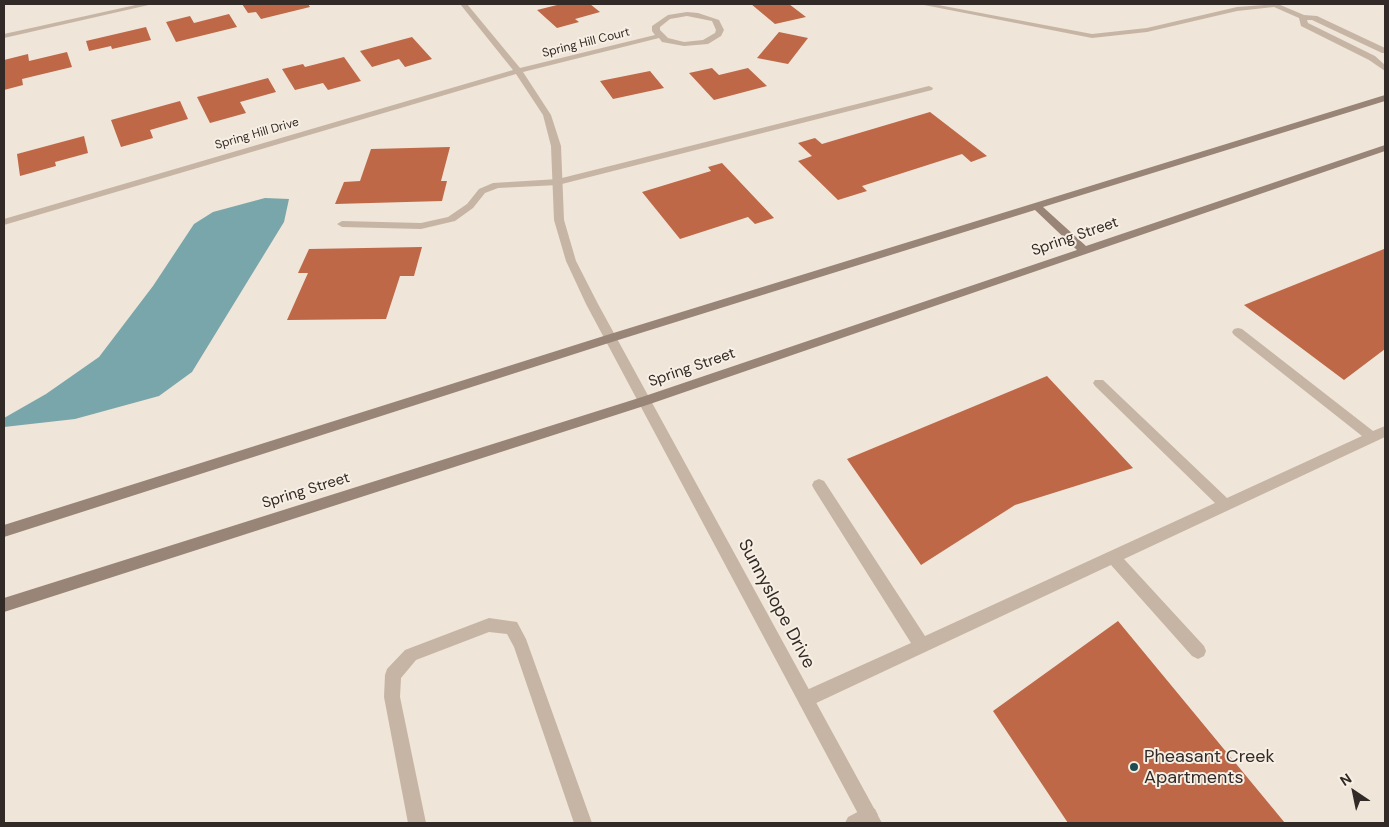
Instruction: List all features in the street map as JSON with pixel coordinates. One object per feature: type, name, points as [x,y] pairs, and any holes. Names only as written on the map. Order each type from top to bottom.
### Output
[{"type":"main road","points":[[4,531],[611,338],[1385,98]]},
{"type":"main road","name":"Spring Street","points":[[4,605],[646,401],[1385,148]]},
{"type":"main road","points":[[1036,206],[1084,250]]},
{"type":"street","points":[[4,36],[149,4]]},
{"type":"street","name":"Sunnyslope Drive","points":[[463,4],[518,71],[547,115],[556,146],[559,220],[571,261],[806,699],[865,821]]},
{"type":"street","points":[[923,4],[1092,36],[1147,30],[1237,9],[1275,5],[1303,16],[1314,18],[1385,51]]},
{"type":"street","points":[[687,14],[715,20],[720,30],[713,39],[695,44],[674,43],[659,36],[656,26],[668,17],[687,14]]},
{"type":"street","points":[[1303,16],[1304,24],[1372,58],[1385,69]]},
{"type":"street","name":"Spring Hill Court","points":[[518,71],[659,36]]},
{"type":"street","name":"Spring Hill Drive","points":[[4,222],[518,71]]},
{"type":"street","points":[[342,224],[421,226],[450,219],[470,206],[482,191],[496,185],[558,182],[929,88]]},
{"type":"street","points":[[806,699],[1379,434],[1238,332]]},
{"type":"street","points":[[1099,383],[1226,505]]},
{"type":"street","points":[[819,485],[922,646]]},
{"type":"street","points":[[1113,557],[1198,651]]},
{"type":"street","points":[[417,823],[392,697],[393,675],[411,655],[489,625],[512,627],[521,644],[583,823]]},
{"type":"water","points":[[265,198],[289,199],[284,222],[192,372],[159,396],[75,419],[4,427],[4,418],[46,394],[99,357],[153,286],[194,224],[213,212]]},
{"type":"building","points":[[242,4],[308,4],[310,7],[261,19],[256,12],[248,13]]},
{"type":"building","points":[[561,4],[590,4],[600,12],[575,19],[579,22],[557,28],[537,10]]},
{"type":"building","points":[[751,4],[789,4],[806,17],[775,24]]},
{"type":"building","points":[[229,14],[237,27],[176,42],[166,22],[190,16],[194,23]]},
{"type":"building","points":[[146,27],[151,40],[112,49],[111,46],[89,51],[86,41]]},
{"type":"building","points":[[779,32],[808,38],[788,64],[757,58]]},
{"type":"building","points":[[412,37],[432,59],[405,67],[399,59],[372,67],[360,51]]},
{"type":"building","points":[[67,52],[72,67],[22,79],[23,85],[4,90],[4,60],[28,54],[29,61]]},
{"type":"building","points":[[344,57],[361,81],[328,90],[323,83],[295,90],[282,69],[303,64],[305,67]]},
{"type":"building","points":[[712,68],[719,75],[748,68],[767,86],[714,100],[689,73]]},
{"type":"building","points":[[650,71],[664,88],[613,99],[600,81]]},
{"type":"building","points":[[268,78],[276,92],[240,102],[246,113],[210,123],[197,97]]},
{"type":"building","points":[[180,101],[188,119],[150,130],[153,138],[121,147],[111,120]]},
{"type":"building","points":[[930,112],[987,156],[971,162],[962,154],[862,186],[867,191],[838,200],[798,161],[812,156],[798,143],[815,138],[822,144]]},
{"type":"building","points":[[84,136],[88,153],[55,162],[56,166],[20,176],[17,154]]},
{"type":"building","points":[[450,147],[441,181],[447,181],[442,201],[335,204],[344,182],[360,181],[371,149]]},
{"type":"building","points":[[722,163],[774,218],[755,224],[748,217],[680,239],[642,192],[711,171],[708,167]]},
{"type":"building","points":[[422,247],[414,276],[400,276],[386,319],[287,320],[308,273],[298,273],[309,249]]},
{"type":"building","points":[[1384,249],[1385,349],[1344,380],[1244,305]]},
{"type":"building","points":[[1047,376],[1133,468],[1015,505],[921,565],[847,459]]},
{"type":"building","name":"Pheasant Creek Apartments","points":[[1118,621],[1285,823],[1068,823],[993,711]]},
{"type":"place","name":"Pheasant Creek Apartments","points":[[1134,767]]}]
